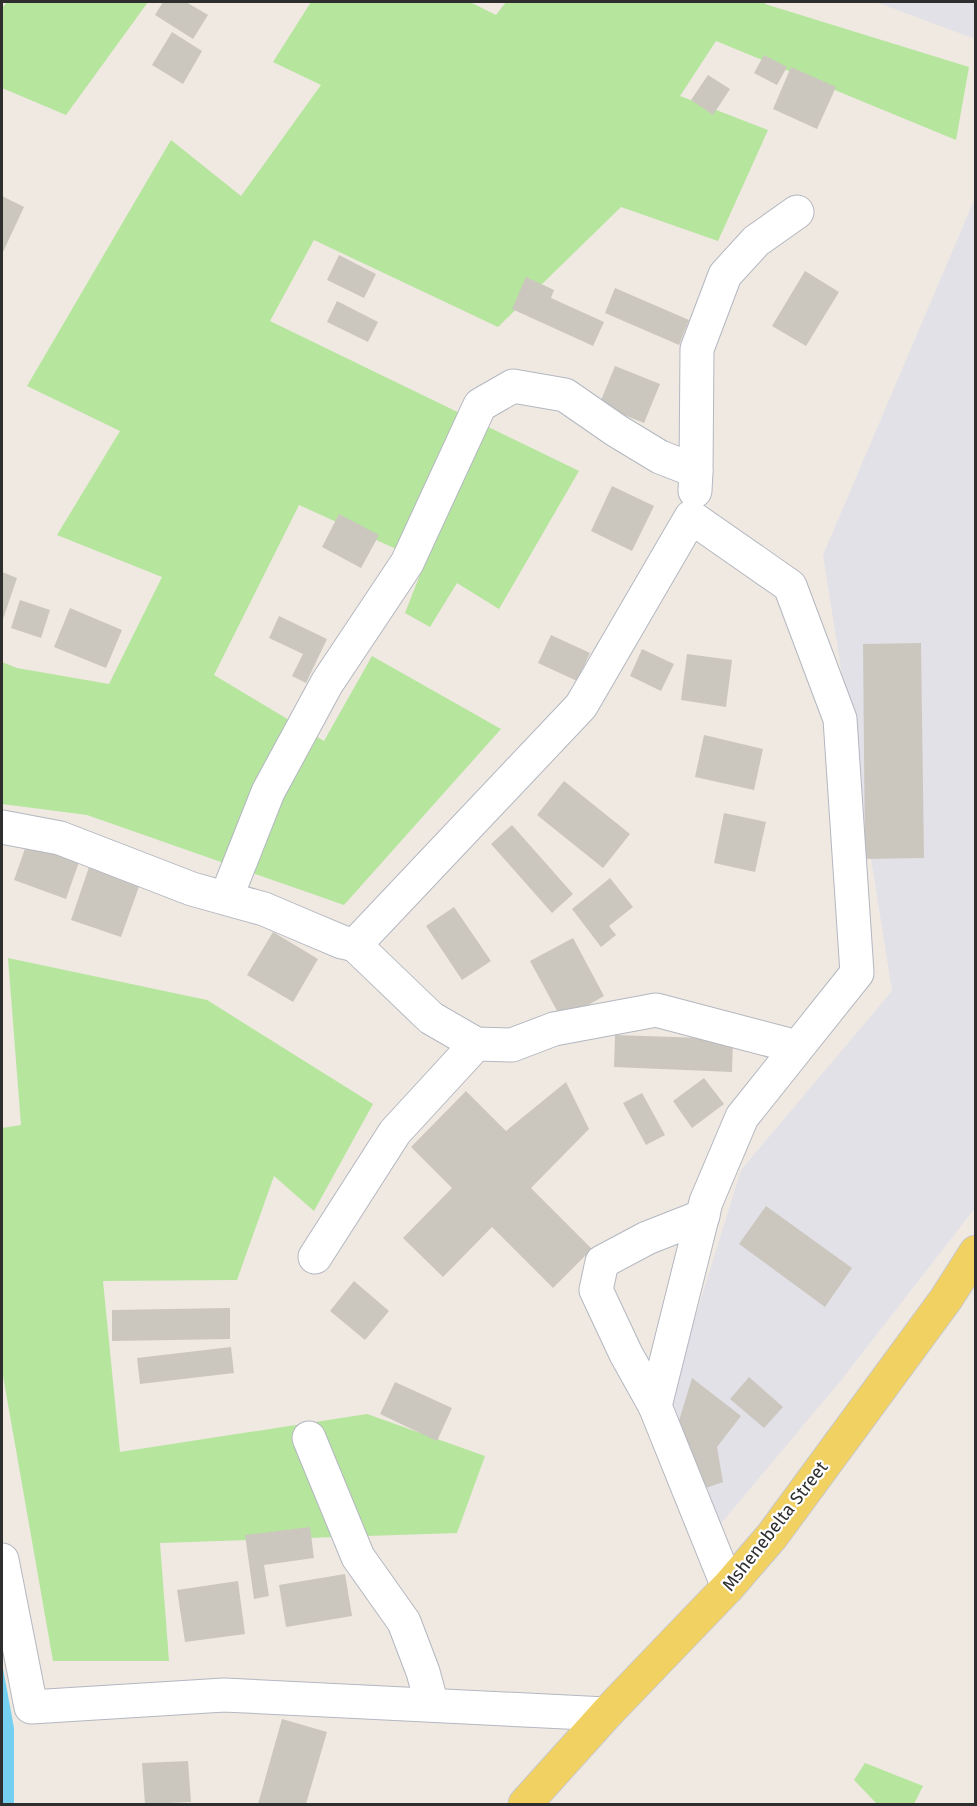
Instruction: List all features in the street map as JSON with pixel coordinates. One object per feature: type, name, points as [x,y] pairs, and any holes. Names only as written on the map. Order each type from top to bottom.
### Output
[{"type":"main road","name":"Mshenebelta Street","points":[[525,1804],[606,1714],[728,1587],[771,1536],[946,1299],[975,1252]]},
{"type":"street","points":[[355,945],[581,706],[691,517],[696,484],[697,349],[725,275],[756,241],[797,212]]},
{"type":"street","points":[[226,898],[268,792],[327,683],[407,563],[480,405],[513,386],[565,395],[660,457],[696,471]]},
{"type":"street","points":[[656,1406],[706,1202],[742,1117],[857,973],[840,719],[790,586],[691,517]]},
{"type":"street","points":[[2,827],[60,838],[192,889],[264,909],[342,942],[355,945],[431,1017],[476,1044],[512,1044],[554,1029],[656,1010],[797,1047]]},
{"type":"street","points":[[315,1257],[395,1132],[476,1044]]},
{"type":"street","points":[[703,1216],[647,1238],[602,1262],[596,1290],[626,1354],[656,1406],[728,1587]]},
{"type":"street","points":[[309,1438],[358,1557],[404,1622],[423,1672],[432,1705]]},
{"type":"street","points":[[2,1560],[31,1707],[224,1695],[606,1714]]},
{"type":"shaded area","points":[[876,2],[975,2],[975,39]]},
{"type":"shaded area","points":[[975,198],[975,1208],[842,1379],[713,1533],[666,1412],[741,1170],[892,991],[823,555]]},
{"type":"green space","points":[[7,2],[148,2],[66,115],[2,88],[2,8]]},
{"type":"green space","points":[[311,2],[470,2],[496,15],[506,2],[765,2],[765,4],[969,67],[956,140],[716,41],[680,96],[768,130],[718,241],[621,207],[498,327],[314,240],[270,321],[579,471],[499,609],[457,583],[430,627],[405,613],[425,562],[299,505],[214,675],[324,741],[372,656],[501,729],[344,905],[87,815],[2,804],[2,662],[17,668],[109,684],[162,577],[57,535],[120,431],[27,386],[171,140],[241,196],[321,85],[273,62]]},
{"type":"green space","points":[[8,958],[207,1000],[373,1104],[314,1211],[274,1176],[237,1280],[103,1281],[120,1452],[367,1414],[485,1456],[457,1533],[160,1543],[169,1661],[53,1661],[2,1370],[2,1128],[21,1125]]},
{"type":"green space","points":[[865,1763],[923,1786],[914,1804],[877,1804],[854,1780]]},
{"type":"water","points":[[2,1663],[14,1728],[14,1804],[2,1804]]},
{"type":"building","points":[[163,2],[186,2],[208,15],[193,39],[155,15]]},
{"type":"building","points":[[172,32],[202,51],[183,84],[152,65]]},
{"type":"building","points":[[764,55],[787,67],[777,85],[754,73]]},
{"type":"building","points":[[791,67],[836,87],[817,129],[773,109]]},
{"type":"building","points":[[708,75],[730,89],[713,115],[691,100]]},
{"type":"building","points":[[2,196],[24,207],[2,254]]},
{"type":"building","points":[[339,255],[376,274],[364,298],[327,280]]},
{"type":"building","points":[[805,271],[839,292],[806,346],[772,326]]},
{"type":"building","points":[[526,277],[554,290],[551,298],[604,322],[593,346],[512,309]]},
{"type":"building","points":[[615,288],[689,320],[679,345],[605,313]]},
{"type":"building","points":[[337,301],[378,322],[368,342],[327,322]]},
{"type":"building","points":[[615,366],[660,384],[644,423],[599,405]]},
{"type":"building","points":[[612,486],[654,506],[632,551],[591,531]]},
{"type":"building","points":[[339,514],[379,535],[361,568],[322,547]]},
{"type":"building","points":[[2,572],[17,578],[2,622]]},
{"type":"building","points":[[20,600],[50,610],[41,638],[11,628]]},
{"type":"building","points":[[70,608],[122,630],[106,668],[54,647]]},
{"type":"building","points":[[279,616],[327,639],[306,683],[292,676],[303,654],[269,638]]},
{"type":"building","points":[[551,635],[590,653],[577,681],[538,663]]},
{"type":"building","points":[[921,643],[924,858],[865,859],[863,644]]},
{"type":"building","points":[[642,649],[674,664],[661,691],[630,676]]},
{"type":"building","points":[[687,654],[732,660],[726,707],[681,700]]},
{"type":"building","points":[[704,735],[763,749],[754,790],[695,777]]},
{"type":"building","points":[[564,781],[630,834],[603,868],[537,815]]},
{"type":"building","points":[[724,813],[766,822],[755,872],[714,863]]},
{"type":"building","points":[[512,825],[573,894],[552,913],[491,844]]},
{"type":"building","points":[[27,843],[79,862],[66,899],[14,880]]},
{"type":"building","points":[[90,864],[141,881],[121,937],[71,920]]},
{"type":"building","points":[[610,878],[633,907],[609,926],[616,935],[601,947],[572,909]]},
{"type":"building","points":[[454,907],[491,961],[462,980],[426,926]]},
{"type":"building","points":[[273,932],[318,959],[293,1002],[247,975]]},
{"type":"building","points":[[573,938],[604,996],[562,1020],[530,961]]},
{"type":"building","points":[[615,1035],[733,1039],[732,1072],[614,1067]]},
{"type":"building","points":[[704,1078],[724,1104],[692,1128],[673,1101]]},
{"type":"building","points":[[566,1082],[589,1129],[531,1188],[592,1249],[553,1288],[492,1227],[443,1277],[403,1238],[452,1188],[411,1147],[466,1091],[506,1131]]},
{"type":"building","points":[[642,1093],[665,1135],[646,1145],[623,1103]]},
{"type":"building","points":[[766,1206],[852,1268],[825,1307],[739,1244]]},
{"type":"building","points":[[354,1281],[389,1311],[365,1340],[330,1311]]},
{"type":"building","points":[[230,1308],[230,1339],[112,1341],[112,1310]]},
{"type":"building","points":[[231,1347],[234,1373],[140,1384],[137,1358]]},
{"type":"building","points":[[749,1377],[783,1407],[764,1428],[730,1399]]},
{"type":"building","points":[[692,1378],[741,1416],[717,1447],[723,1482],[703,1489],[678,1424]]},
{"type":"building","points":[[395,1382],[452,1408],[437,1441],[380,1414]]},
{"type":"building","points":[[310,1527],[314,1558],[264,1565],[269,1596],[254,1599],[245,1535]]},
{"type":"building","points":[[345,1574],[352,1616],[286,1627],[279,1585]]},
{"type":"building","points":[[238,1581],[245,1634],[185,1642],[177,1590]]},
{"type":"building","points":[[282,1719],[327,1732],[306,1804],[258,1804]]},
{"type":"building","points":[[188,1761],[191,1802],[145,1804],[142,1763]]}]
